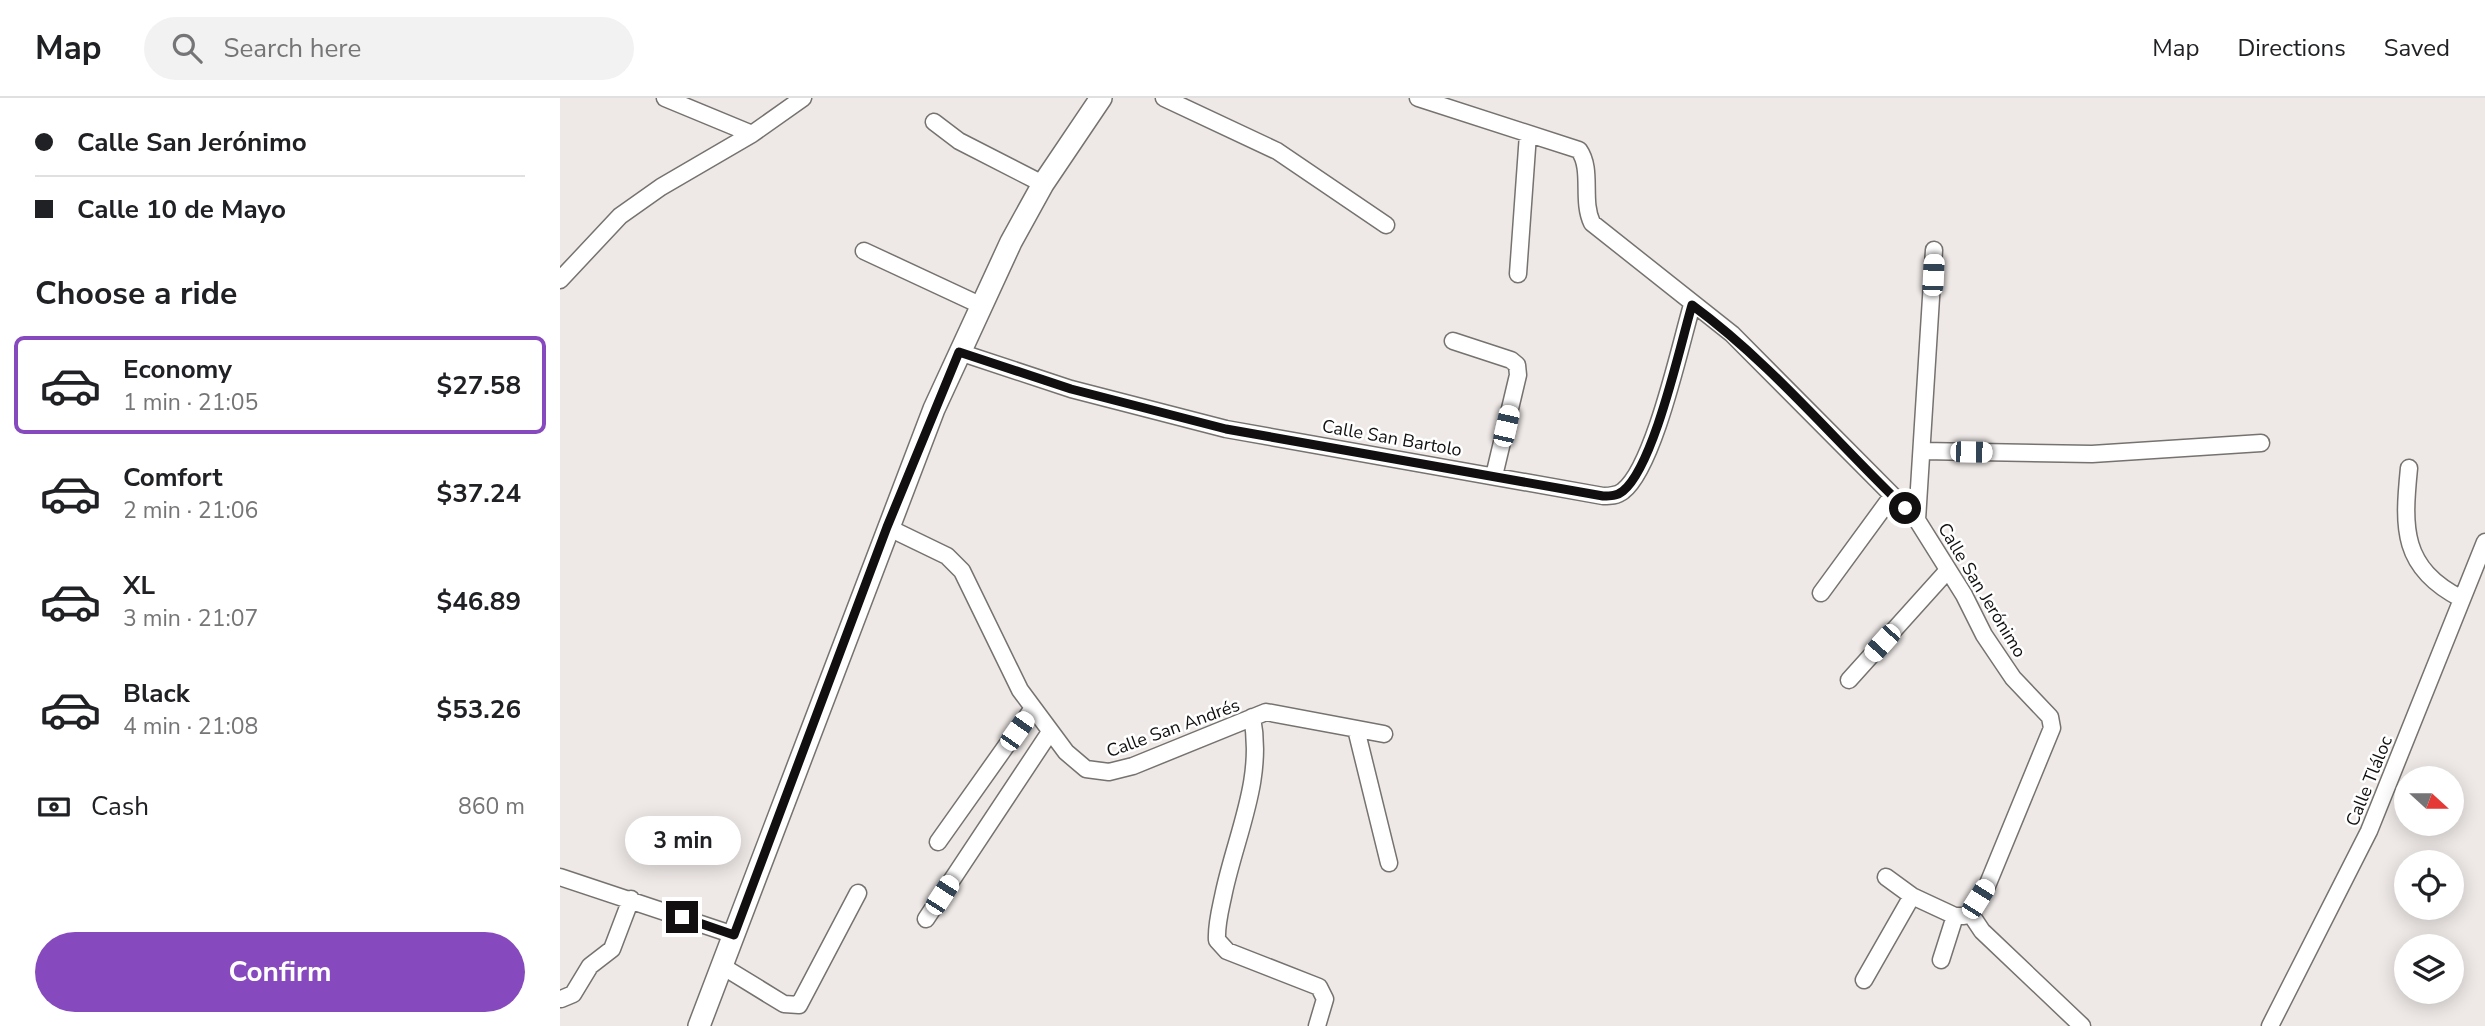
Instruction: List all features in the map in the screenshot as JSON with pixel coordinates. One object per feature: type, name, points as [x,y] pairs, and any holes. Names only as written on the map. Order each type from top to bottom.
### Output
[{"type":"street","points":[[665,98],[752,134]]},
{"type":"street","points":[[560,279],[620,216],[661,187],[752,134],[803,98]]},
{"type":"street","points":[[699,1026],[887,527],[959,352],[1042,184],[1101,98]]},
{"type":"street","points":[[1164,98],[1277,151],[1386,225]]},
{"type":"street","points":[[1418,98],[1579,150],[1585,163],[1586,206],[1592,223],[1692,305]]},
{"type":"street","points":[[934,122],[959,141],[1042,184]]},
{"type":"street","points":[[1518,275],[1528,134]]},
{"type":"street","points":[[1917,520],[1934,250]]},
{"type":"street","points":[[864,251],[980,305]]},
{"type":"street","name":"Calle San Jerónimo","points":[[1692,305],[1732,334],[1761,361],[1917,520],[1975,614],[1984,635],[2013,678],[2049,717],[2052,728],[1987,886],[1962,915]]},
{"type":"street","name":"Calle San Bartolo","points":[[959,352],[1071,389],[1213,426],[1603,496],[1616,496],[1624,491],[1641,467],[1692,305]]},
{"type":"street","points":[[1453,341],[1511,360],[1517,365],[1518,375],[1494,476]]},
{"type":"street","points":[[1923,451],[2092,454],[2261,443]]},
{"type":"street","points":[[2409,468],[2405,510],[2407,541],[2433,580],[2462,599]]},
{"type":"street","points":[[1821,593],[1892,496]]},
{"type":"street","name":"Calle San Andrés","points":[[887,527],[947,555],[962,571],[994,643],[1033,708],[1076,762],[1086,769],[1109,772],[1133,766],[1252,717],[1258,745],[1255,774],[1226,883],[1217,940],[1227,951],[1311,984],[1322,992],[1324,1006],[1317,1026]]},
{"type":"street","name":"Calle Tláloc","points":[[2270,1026],[2369,831],[2485,542]]},
{"type":"street","points":[[1849,680],[1948,570]]},
{"type":"street","points":[[938,842],[1033,708]]},
{"type":"street","points":[[1252,717],[1276,712],[1384,734]]},
{"type":"street","points":[[1356,729],[1390,863]]},
{"type":"street","points":[[926,919],[1050,732]]},
{"type":"street","points":[[560,877],[734,935]]},
{"type":"street","points":[[1886,877],[1912,896],[1962,915],[2082,1026]]},
{"type":"street","points":[[722,966],[784,1004],[799,1005],[858,893]]},
{"type":"street","points":[[1864,980],[1912,896]]},
{"type":"street","points":[[561,999],[573,994],[590,966],[612,948],[631,899]]},
{"type":"street","points":[[1941,960],[1962,915]]},
{"type":"route","points":[[682,917],[734,935],[887,527],[959,352],[1071,389],[1226,429],[1603,496],[1616,496],[1624,491],[1641,467],[1692,305],[1732,334],[1761,361],[1834,440],[1905,508]]}]
